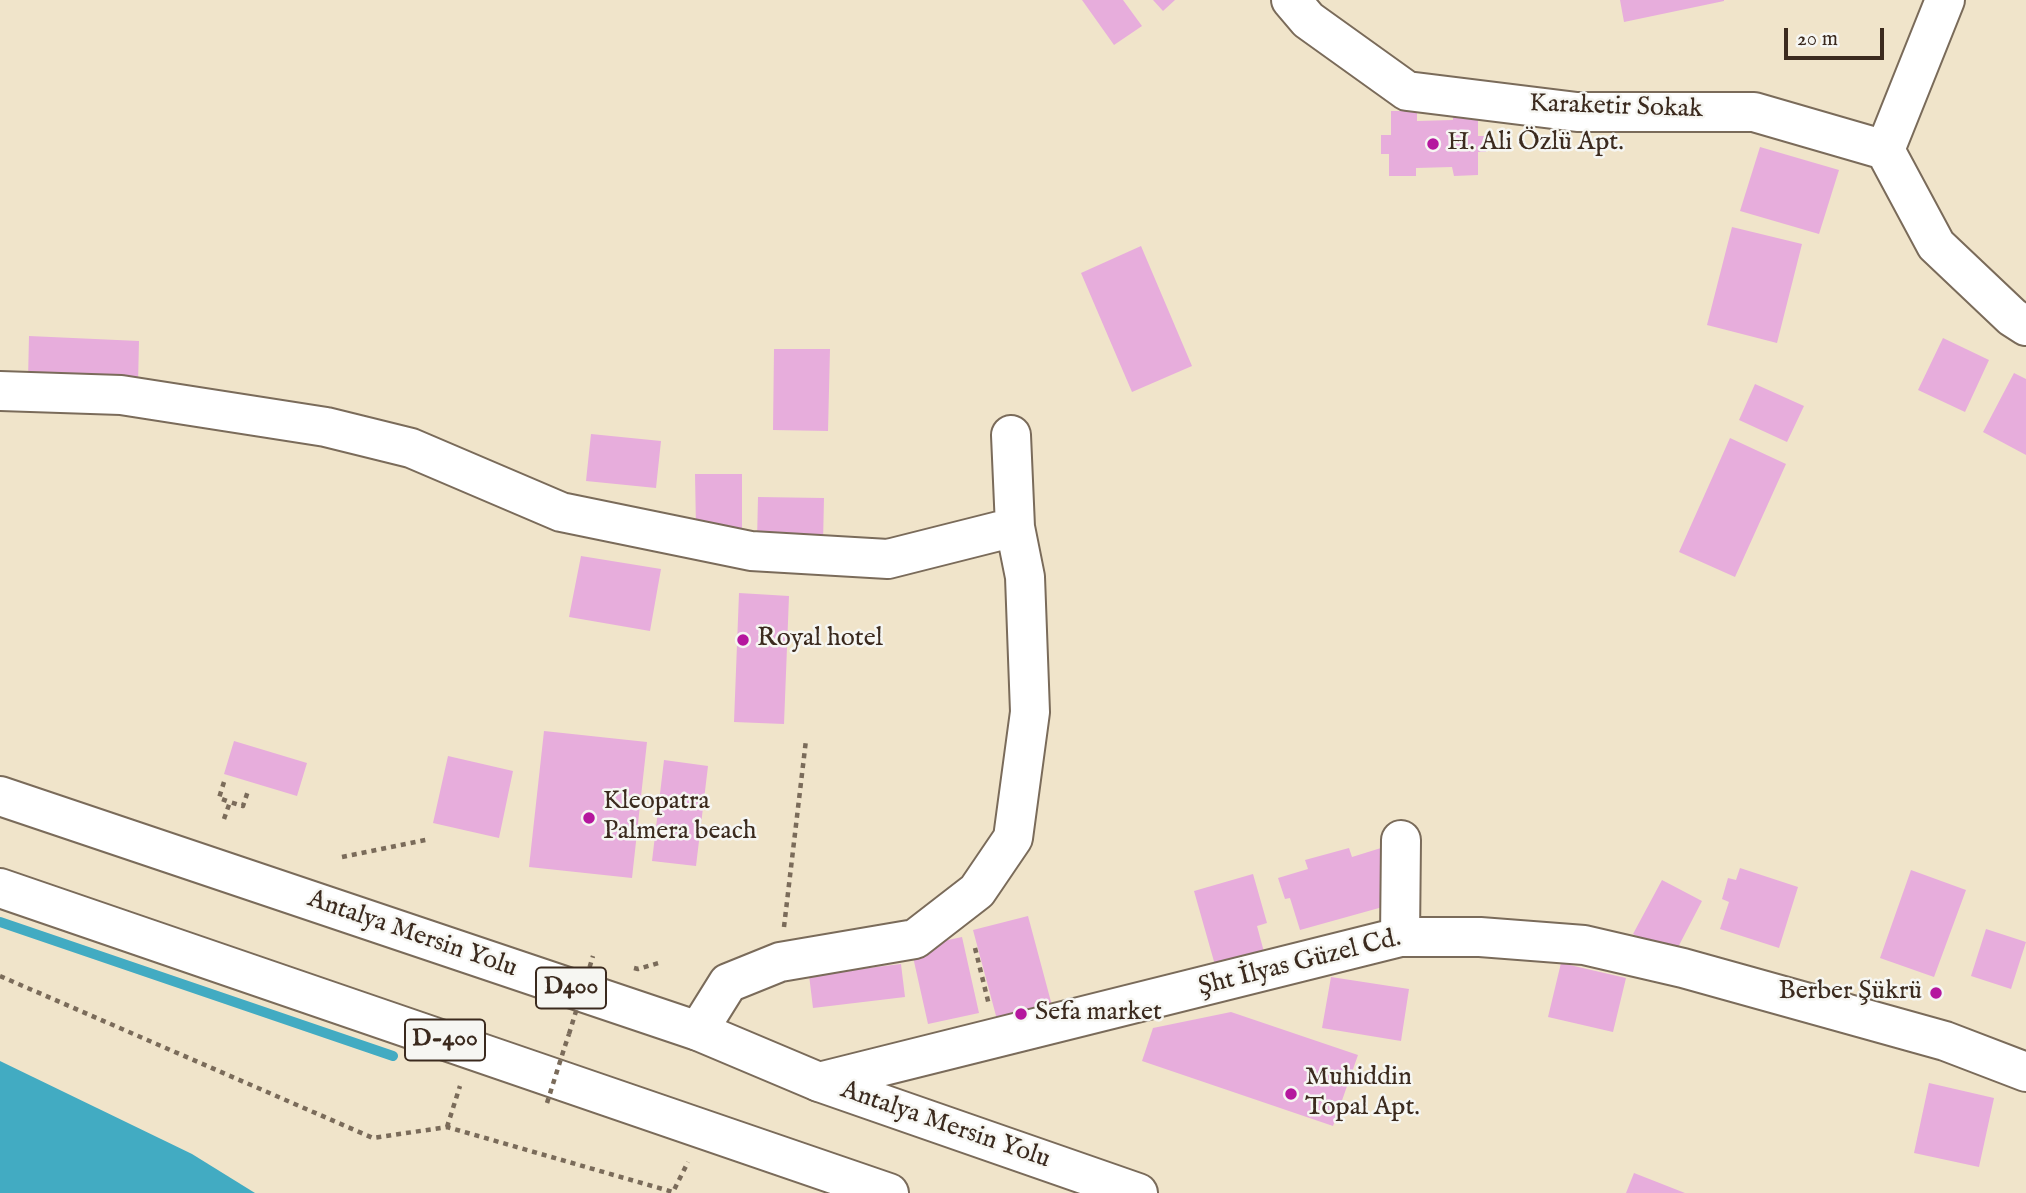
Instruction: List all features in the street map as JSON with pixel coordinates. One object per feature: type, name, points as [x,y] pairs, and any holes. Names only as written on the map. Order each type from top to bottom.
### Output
[{"type":"main road","name":"Karaketir Sokak","points":[[1291,0],[1308,20],[1407,91],[1577,112],[1754,112],[1885,150]]},
{"type":"main road","points":[[1945,0],[1885,150],[1936,245],[2012,317],[2026,326]]},
{"type":"main road","points":[[0,391],[121,395],[326,427],[411,448],[561,512],[751,551],[888,559],[1015,527]]},
{"type":"main road","points":[[698,1031],[728,983],[780,962],[915,939],[977,891],[1013,838],[1030,712],[1025,577],[1015,527],[1011,435]]},
{"type":"main road","name":"Antalya Mersin Yolu","points":[[0,796],[698,1031],[819,1082],[1138,1193]]},
{"type":"main road","points":[[1399,937],[1401,840]]},
{"type":"main road","name":"D-400","points":[[0,888],[889,1193]]},
{"type":"main road","name":"Şht İlyas Güzel Cd.","points":[[819,1082],[1399,937],[1480,937],[1584,945],[1683,968],[1945,1041],[2026,1072]]},
{"type":"path","points":[[783,934],[806,740]]},
{"type":"path","points":[[224,782],[219,798],[243,806],[248,791]]},
{"type":"path","points":[[225,819],[230,802]]},
{"type":"path","points":[[342,857],[429,839]]},
{"type":"path","points":[[975,948],[991,1014]]},
{"type":"path","points":[[569,1034],[593,956]]},
{"type":"path","points":[[638,969],[662,962]]},
{"type":"path","points":[[0,976],[373,1138],[447,1127],[673,1192],[691,1155]]},
{"type":"path","points":[[547,1103],[564,1049]]},
{"type":"path","points":[[447,1127],[460,1086]]},
{"type":"water","points":[[0,1061],[192,1154],[255,1193],[0,1193]]},
{"type":"building","points":[[1082,0],[1123,0],[1142,26],[1114,45]]},
{"type":"building","points":[[1153,0],[1175,0],[1163,11]]},
{"type":"building","points":[[1620,0],[1724,0],[1724,1],[1624,22]]},
{"type":"building","name":"H. Ali Özlü Apt.","points":[[1391,111],[1417,111],[1417,121],[1453,120],[1453,113],[1478,112],[1478,136],[1485,136],[1486,152],[1478,152],[1478,175],[1454,176],[1452,167],[1416,168],[1416,176],[1389,176],[1389,154],[1381,154],[1381,135],[1391,135]]},
{"type":"building","points":[[1760,147],[1839,170],[1819,234],[1740,211]]},
{"type":"building","points":[[1732,227],[1802,244],[1777,343],[1707,325]]},
{"type":"building","points":[[1141,246],[1192,366],[1132,392],[1081,273]]},
{"type":"building","points":[[29,336],[139,341],[138,384],[28,380]]},
{"type":"building","points":[[1943,338],[1989,360],[1965,412],[1918,390]]},
{"type":"building","points":[[774,349],[830,349],[828,431],[773,430]]},
{"type":"building","points":[[2014,373],[2026,379],[2026,455],[1983,432]]},
{"type":"building","points":[[1755,384],[1804,406],[1787,442],[1739,420]]},
{"type":"building","points":[[591,434],[661,441],[656,488],[586,481]]},
{"type":"building","points":[[1730,438],[1786,464],[1735,577],[1679,552]]},
{"type":"building","points":[[695,474],[742,474],[742,528],[696,528]]},
{"type":"building","points":[[758,497],[824,498],[823,543],[757,541]]},
{"type":"building","points":[[581,556],[661,569],[650,631],[569,617]]},
{"type":"building","points":[[739,593],[789,596],[784,724],[734,722]]},
{"type":"building","points":[[544,731],[647,742],[632,878],[529,867]]},
{"type":"building","points":[[234,741],[307,763],[297,796],[224,774]]},
{"type":"building","points":[[448,756],[513,771],[499,838],[433,823]]},
{"type":"building","points":[[664,760],[708,766],[696,866],[652,861]]},
{"type":"building","points":[[1349,848],[1352,857],[1381,848],[1397,903],[1300,930],[1290,898],[1285,899],[1278,878],[1308,869],[1305,860]]},
{"type":"building","points":[[1740,868],[1798,887],[1779,948],[1720,929],[1729,902],[1722,899],[1728,878],[1736,880]]},
{"type":"building","points":[[1911,870],[1966,890],[1934,977],[1880,958]]},
{"type":"building","points":[[1253,874],[1267,923],[1257,926],[1264,952],[1215,965],[1194,891]]},
{"type":"building","points":[[1662,880],[1702,901],[1674,955],[1633,934]]},
{"type":"building","points":[[1028,916],[1054,1013],[999,1027],[973,930]]},
{"type":"building","points":[[1986,929],[2026,942],[2011,989],[1971,976]]},
{"type":"building","points":[[962,937],[979,1013],[928,1024],[911,948]]},
{"type":"building","points":[[1561,963],[1626,978],[1613,1032],[1548,1017]]},
{"type":"building","points":[[901,964],[905,997],[813,1008],[809,975]]},
{"type":"building","points":[[1331,977],[1409,989],[1401,1041],[1322,1028]]},
{"type":"building","name":"Muhiddin Topal Apt.","points":[[1231,1012],[1358,1055],[1333,1126],[1142,1061],[1153,1028]]},
{"type":"building","points":[[1929,1083],[1994,1098],[1979,1167],[1914,1153]]},
{"type":"building","points":[[1634,1173],[1685,1193],[1626,1193]]},
{"type":"waterway","points":[[0,922],[393,1056]]},
{"type":"place","name":"H. Ali Özlü Apt.","points":[[1433,144]]},
{"type":"place","name":"Royal hotel","points":[[743,640]]},
{"type":"place","name":"Kleopatra Palmera beach","points":[[589,818]]},
{"type":"place","name":"Berber Şükrü","points":[[1936,993]]},
{"type":"place","name":"Sefa market","points":[[1021,1014]]},
{"type":"place","name":"Muhiddin Topal Apt.","points":[[1291,1094]]}]
